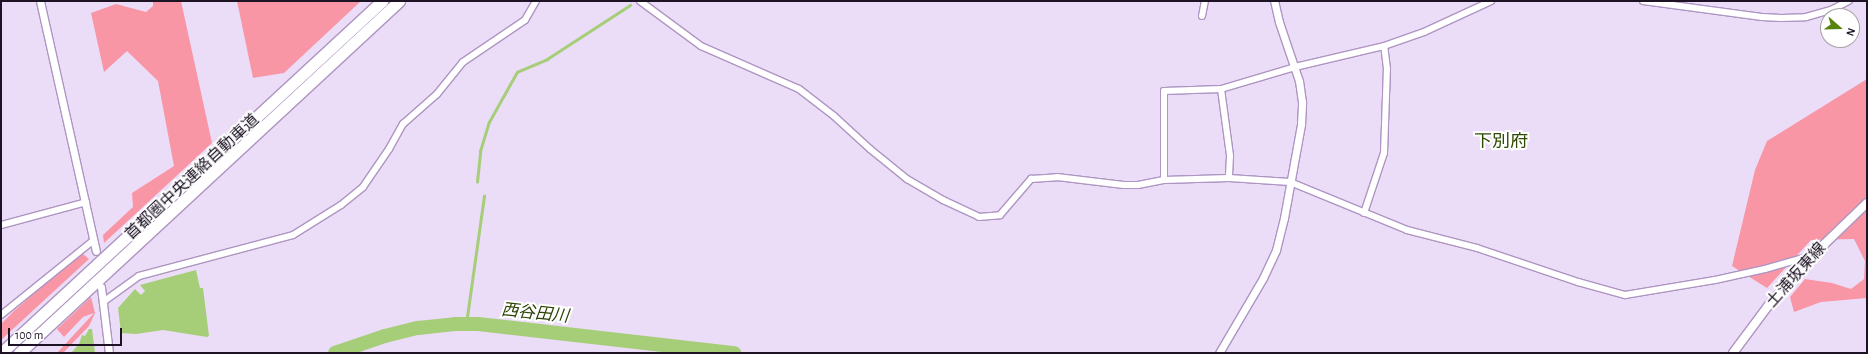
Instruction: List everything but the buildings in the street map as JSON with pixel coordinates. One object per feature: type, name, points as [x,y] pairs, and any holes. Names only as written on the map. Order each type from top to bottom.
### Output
[{"type":"highway","name":"首都圏中央連絡自動車道","points":[[1,353],[382,1]]},
{"type":"highway","name":"首都圏中央連絡自動車道","points":[[19,353],[399,1]]},
{"type":"main road","name":"土浦坂東線","points":[[1733,353],[1768,306],[1810,258],[1867,203]]},
{"type":"street","points":[[40,1],[96,251]]},
{"type":"street","points":[[103,302],[139,276],[293,235],[341,205],[363,187],[403,124],[437,94],[463,62],[525,20],[536,1]]},
{"type":"street","points":[[640,1],[701,46],[799,89],[834,116],[870,149],[907,179],[943,200],[979,217],[1000,214],[1030,179],[1057,177],[1124,185],[1138,185],[1164,180],[1229,178],[1290,182],[1407,230],[1477,248],[1576,282],[1625,295],[1715,280],[1765,269],[1803,258],[1810,258]]},
{"type":"street","points":[[1202,16],[1205,1]]},
{"type":"street","points":[[1219,353],[1273,258],[1281,233],[1302,113],[1301,92],[1295,67],[1281,29],[1274,1]]},
{"type":"street","points":[[1164,180],[1164,91],[1221,89],[1295,67],[1384,46],[1424,32],[1491,1]]},
{"type":"street","points":[[1643,1],[1762,18],[1806,17],[1831,10],[1849,1]]},
{"type":"street","points":[[1364,212],[1384,153],[1387,69],[1384,46]]},
{"type":"street","points":[[1221,89],[1230,156],[1229,178]]},
{"type":"street","points":[[1,225],[86,202]]},
{"type":"street","points":[[1,315],[94,240]]},
{"type":"street","points":[[101,287],[109,353]]},
{"type":"shaded area","points":[[153,1],[181,1],[212,143],[104,243],[103,235],[133,207],[132,193],[174,166],[158,81],[127,51],[104,72],[91,13],[116,4],[146,12],[153,6]]},
{"type":"shaded area","points":[[237,1],[361,1],[284,73],[253,78]]},
{"type":"shaded area","points":[[1867,79],[1867,298],[1821,302],[1794,312],[1790,297],[1805,279],[1832,283],[1851,289],[1864,279],[1865,261],[1854,239],[1811,240],[1767,288],[1732,266],[1755,170],[1767,141]]},
{"type":"shaded area","points":[[83,254],[89,259],[1,340],[1,324],[77,256]]},
{"type":"shaded area","points":[[196,270],[200,288],[203,288],[209,336],[207,337],[163,330],[136,334],[121,333],[118,308],[135,289],[141,295],[145,291],[140,285]]},
{"type":"shaded area","points":[[91,297],[95,313],[89,326],[63,353],[57,353],[94,313],[83,317],[64,337],[57,329]]},
{"type":"shaded area","points":[[89,329],[92,329],[95,353],[71,353],[79,344],[82,335],[85,336]]},
{"type":"waterway","points":[[477,182],[480,151],[489,122],[517,72],[547,59],[630,5]]},
{"type":"waterway","points":[[466,324],[484,196]]},
{"type":"waterway","name":"西谷田川","points":[[335,353],[385,336],[418,328],[455,324],[478,324],[734,353]]},
{"type":"district","name":"下別府","points":[[1501,142]]}]
